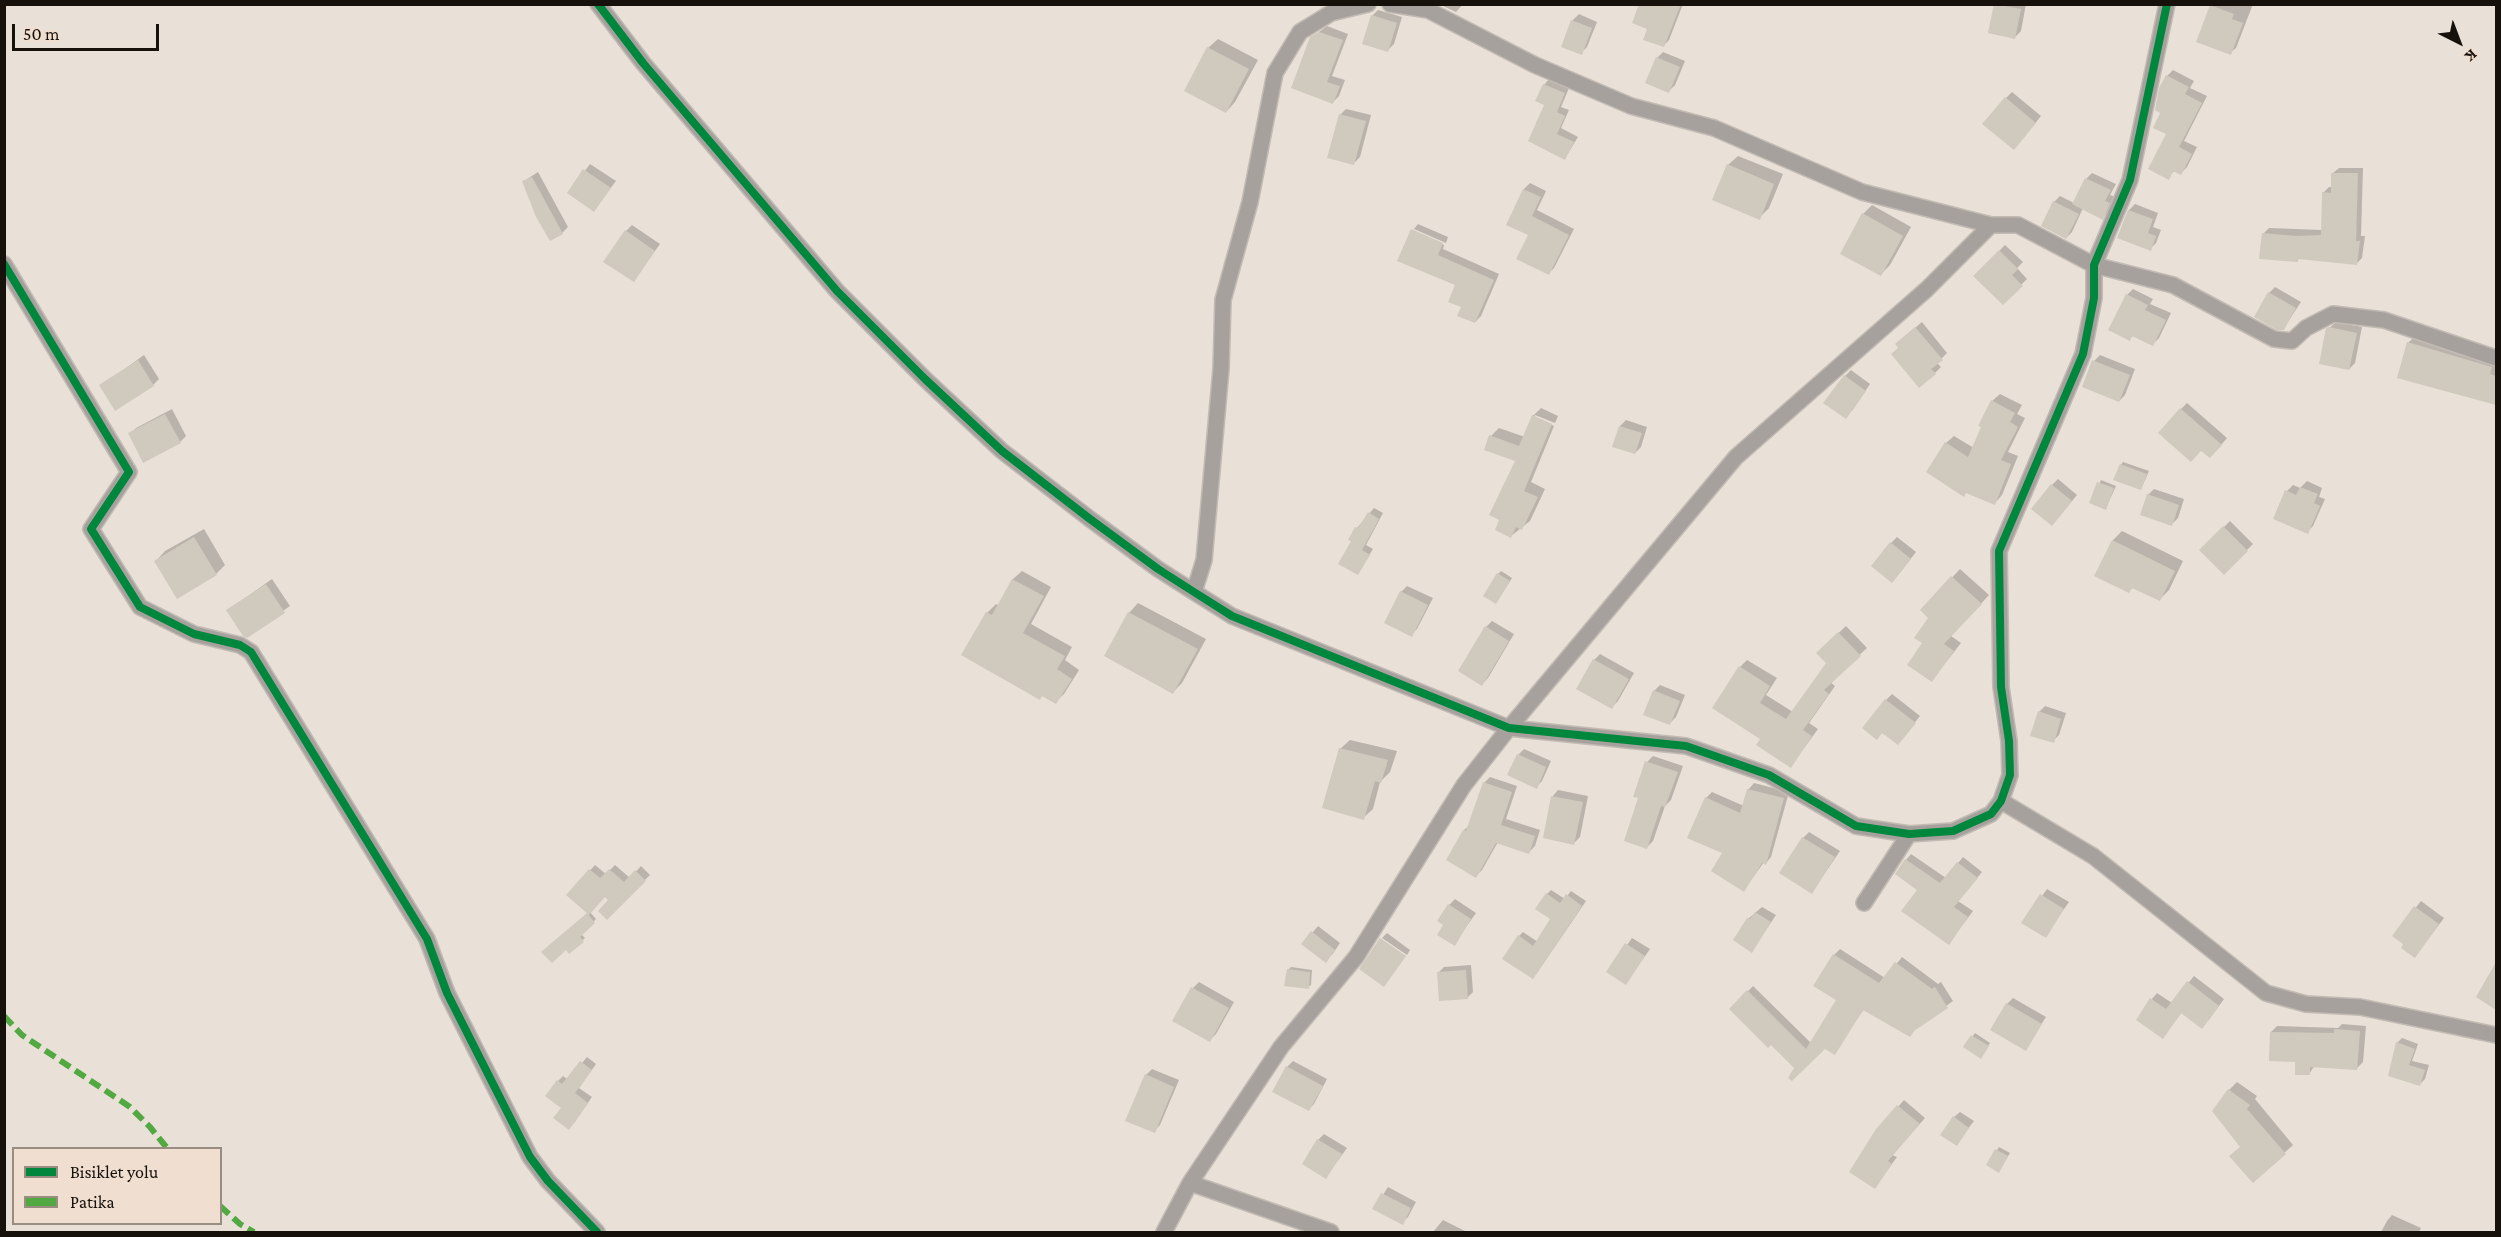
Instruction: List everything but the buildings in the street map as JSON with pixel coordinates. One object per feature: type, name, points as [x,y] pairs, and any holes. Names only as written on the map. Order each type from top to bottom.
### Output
[{"type":"street","points":[[598,4],[643,63],[837,291],[925,379],[1002,451],[1099,526],[1194,592],[1232,616],[1509,728],[1686,746],[1769,774],[1857,826],[1909,834],[1953,831],[1991,814],[2001,801],[2010,775],[2001,687],[1999,551],[2083,354],[2094,298],[2094,265],[2130,180],[2167,4]]},
{"type":"street","points":[[1194,592],[1204,560],[1221,369],[1223,300],[1250,202],[1275,73],[1300,32],[1331,13],[1368,4]]},
{"type":"street","points":[[1390,4],[1428,10],[1535,65],[1621,101],[1714,128],[1862,192],[1991,225],[2018,225],[2094,265],[2173,285],[2274,339],[2292,341],[2306,328],[2333,314],[2384,320],[2496,358]]},
{"type":"street","points":[[1164,1233],[1190,1183],[1281,1047],[1356,957],[1464,784],[1509,728],[1736,457],[1927,289],[1991,225]]},
{"type":"street","points":[[4,264],[129,472],[91,529],[140,607],[194,634],[240,645],[251,652],[427,939],[447,993],[530,1157],[548,1181],[597,1233]]},
{"type":"street","points":[[2001,801],[2093,856],[2266,993],[2306,1004],[2360,1006],[2496,1035]]},
{"type":"street","points":[[1864,903],[1909,834]]},
{"type":"street","points":[[1190,1183],[1331,1233]]},
{"type":"marked path","points":[[4,1016],[22,1035],[130,1107],[166,1147]]},
{"type":"marked path","points":[[222,1208],[240,1224],[254,1232]]},
{"type":"cycle path","points":[[598,4],[643,63],[837,291],[925,379],[1002,451],[1158,569],[1194,592],[1232,616],[1509,728],[1686,746],[1769,775],[1856,826],[1909,834],[1953,831],[1991,814],[2001,801],[2010,775],[2009,741],[2001,687],[1999,551],[2083,354],[2094,298],[2094,265],[2130,180],[2167,4]]},
{"type":"cycle path","points":[[4,264],[129,472],[91,529],[140,607],[194,634],[240,645],[251,652],[427,939],[447,993],[530,1157],[548,1181],[597,1232]]}]
